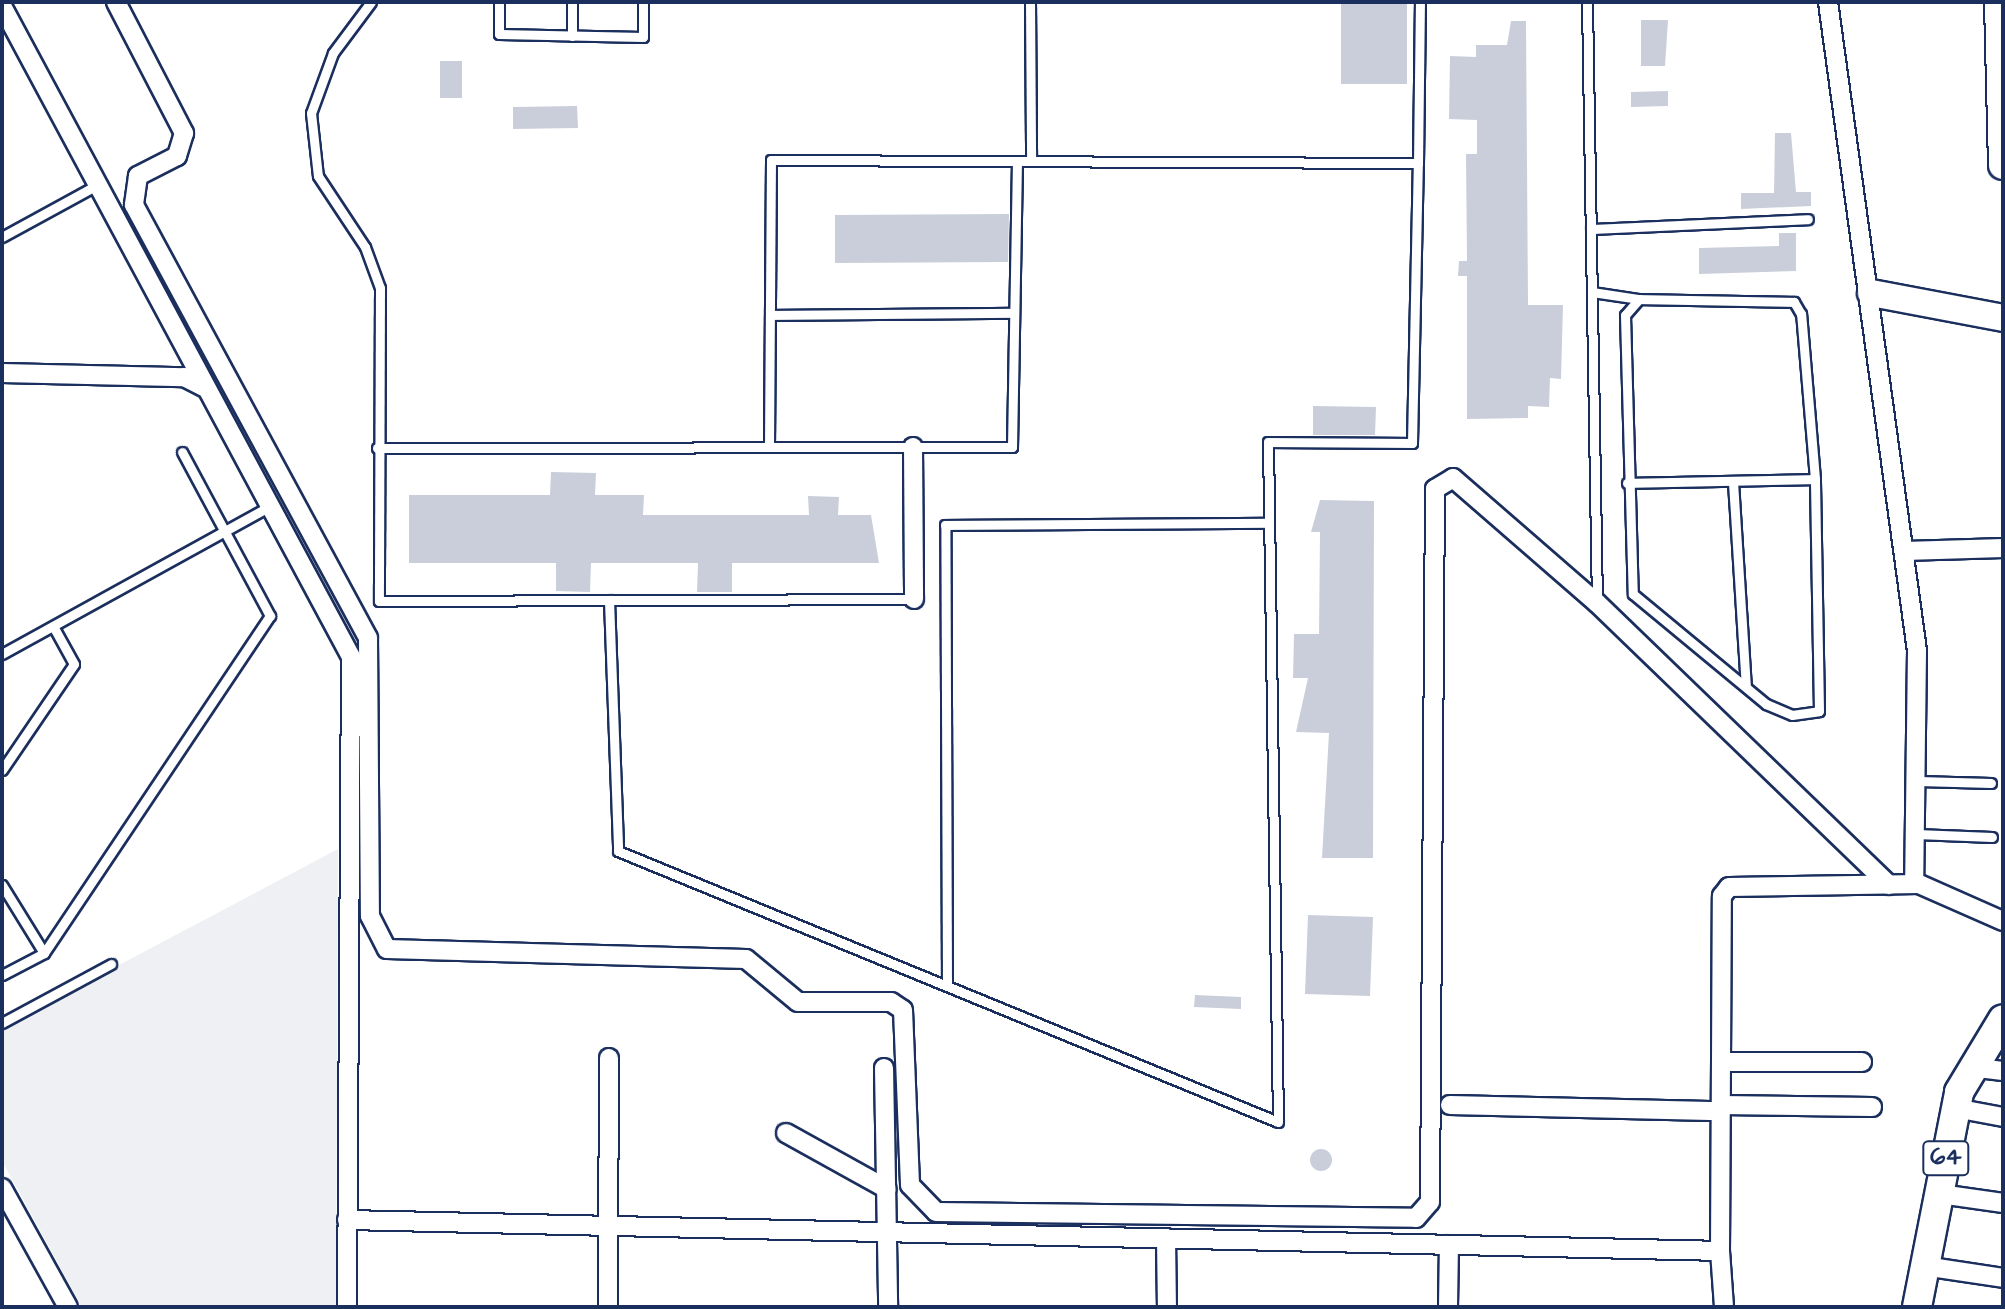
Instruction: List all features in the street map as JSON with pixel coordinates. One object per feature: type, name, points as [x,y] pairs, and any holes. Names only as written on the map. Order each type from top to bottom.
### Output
[{"type":"main road","points":[[1999,2],[2003,165]]},
{"type":"main road","name":"64","points":[[1917,1307],[1955,1108],[1970,1067],[2003,1019]]},
{"type":"street","points":[[116,2],[184,133],[177,156],[138,176],[134,205],[368,638],[370,916],[380,941],[401,953],[746,959],[798,1002],[897,1005],[903,1010],[907,1172],[914,1196],[936,1212],[1406,1220],[1425,1212],[1435,489],[1453,478],[1597,603],[1889,885]]},
{"type":"street","points":[[1828,2],[1871,293],[1917,651],[1918,781],[1914,884]]},
{"type":"street","points":[[2,6],[351,657],[347,1307]]},
{"type":"street","points":[[1871,293],[2003,318]]},
{"type":"street","points":[[2,373],[184,377],[204,387]]},
{"type":"street","points":[[913,447],[914,599]]},
{"type":"street","points":[[1905,551],[2003,548]]},
{"type":"street","points":[[1724,1307],[1720,1251],[1722,896],[1729,887],[1914,884],[2003,921]]},
{"type":"street","points":[[608,1307],[609,1058]]},
{"type":"street","points":[[1721,1062],[1862,1062]]},
{"type":"street","points":[[1970,1067],[2003,1071]]},
{"type":"street","points":[[884,1068],[888,1307]]},
{"type":"street","points":[[1450,1105],[1872,1107]]},
{"type":"street","points":[[1955,1108],[2003,1117]]},
{"type":"street","points":[[786,1133],[887,1189]]},
{"type":"street","points":[[2,1188],[61,1305]]},
{"type":"street","points":[[1940,1194],[2003,1203]]},
{"type":"street","points":[[347,1220],[1720,1251]]},
{"type":"street","points":[[1166,1238],[1167,1307]]},
{"type":"street","points":[[1448,1307],[1449,1245]]},
{"type":"street","points":[[1924,1266],[2003,1278]]},
{"type":"lane","points":[[371,2],[333,53],[311,113],[327,198],[365,247],[380,288],[377,448],[379,601],[914,599]]},
{"type":"lane","points":[[499,2],[499,34],[643,37],[643,2]]},
{"type":"lane","points":[[572,2],[572,36]]},
{"type":"lane","points":[[1030,2],[1031,161]]},
{"type":"lane","points":[[609,600],[618,851],[1278,1122],[1268,442],[1412,443],[1420,2]]},
{"type":"lane","points":[[1587,2],[1597,603]]},
{"type":"lane","points":[[769,447],[771,160],[1418,163]]},
{"type":"lane","points":[[377,448],[1012,447],[1017,161]]},
{"type":"lane","points":[[2,237],[97,185]]},
{"type":"lane","points":[[1591,229],[1808,219]]},
{"type":"lane","points":[[1592,292],[1639,299],[1794,302],[1801,314],[1815,479],[1824,707],[1780,712],[1633,594],[1627,483],[1625,315],[1639,299]]},
{"type":"lane","points":[[770,315],[1014,313]]},
{"type":"lane","points":[[2,975],[44,953],[270,616],[182,452]]},
{"type":"lane","points":[[1627,483],[1815,479]]},
{"type":"lane","points":[[1733,482],[1746,687]]},
{"type":"lane","points":[[2,654],[272,505]]},
{"type":"lane","points":[[947,985],[945,525],[1269,523]]},
{"type":"lane","points":[[2,770],[74,664],[53,626]]},
{"type":"lane","points":[[1918,781],[1991,783]]},
{"type":"lane","points":[[1916,834],[1992,837]]},
{"type":"lane","points":[[3,881],[44,953]]},
{"type":"lane","points":[[2,1023],[111,964]]},
{"type":"shaded area","points":[[338,849],[336,1307],[82,1307],[2,1161],[2,1027]]},
{"type":"building","points":[[1341,2],[1407,2],[1407,84],[1341,84]]},
{"type":"building","points":[[1641,20],[1668,20],[1665,66],[1641,66]]},
{"type":"building","points":[[1511,21],[1526,21],[1528,305],[1563,305],[1561,379],[1550,378],[1549,407],[1528,406],[1528,418],[1467,419],[1467,276],[1458,276],[1459,261],[1467,261],[1466,154],[1477,154],[1477,120],[1449,119],[1450,56],[1476,57],[1476,45],[1507,45]]},
{"type":"building","points":[[440,61],[462,61],[462,98],[440,98]]},
{"type":"building","points":[[1668,91],[1668,106],[1631,107],[1631,92]]},
{"type":"building","points":[[577,106],[578,128],[513,129],[513,107]]},
{"type":"building","points":[[1775,133],[1791,133],[1796,192],[1811,192],[1811,206],[1741,209],[1741,193],[1774,193]]},
{"type":"building","points":[[1009,214],[1008,262],[835,263],[835,215]]},
{"type":"building","points":[[1779,233],[1796,233],[1796,271],[1699,274],[1699,248],[1779,246]]},
{"type":"building","points":[[1313,406],[1376,407],[1375,435],[1313,435]]},
{"type":"building","points":[[551,472],[596,473],[595,495],[644,495],[643,515],[809,515],[808,496],[839,497],[838,515],[871,515],[879,563],[732,563],[732,592],[697,592],[698,563],[591,563],[590,592],[556,591],[556,563],[409,563],[409,495],[550,495]]},
{"type":"building","points":[[1320,500],[1374,501],[1373,858],[1322,858],[1329,733],[1296,732],[1308,678],[1293,678],[1294,634],[1319,634],[1320,532],[1311,532]]},
{"type":"building","points":[[1308,915],[1373,917],[1370,996],[1305,994]]},
{"type":"building","points":[[1195,995],[1241,997],[1241,1009],[1194,1007]]},
{"type":"building","points":[[1321,1149],[1329,1152],[1332,1160],[1329,1168],[1321,1171],[1313,1168],[1310,1160],[1313,1152]]}]
